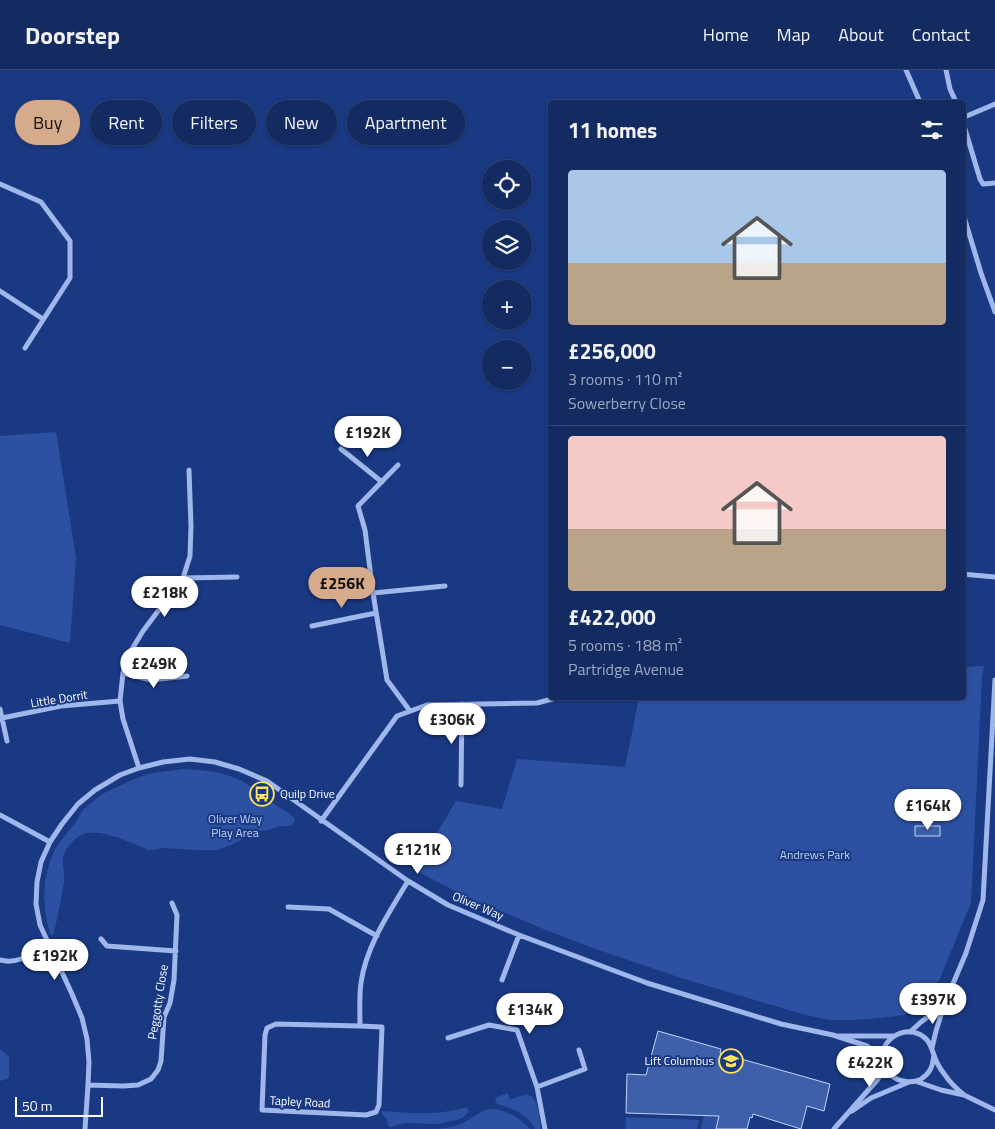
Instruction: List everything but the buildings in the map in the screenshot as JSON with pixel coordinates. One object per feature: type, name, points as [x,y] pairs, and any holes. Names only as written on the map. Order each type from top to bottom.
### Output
[{"type":"street","points":[[906,70],[919,100]]},
{"type":"street","points":[[946,70],[950,89],[955,100]]},
{"type":"street","points":[[966,116],[995,104]]},
{"type":"street","points":[[966,132],[980,179],[984,184],[995,183]]},
{"type":"street","points":[[0,184],[41,202],[70,241],[70,278],[25,348]]},
{"type":"street","points":[[966,223],[995,312]]},
{"type":"street","points":[[0,291],[43,319]]},
{"type":"street","points":[[341,450],[382,482]]},
{"type":"street","points":[[398,465],[358,506],[365,530],[387,680],[410,711]]},
{"type":"street","points":[[139,768],[123,719],[120,701],[123,674],[129,654],[143,631],[183,578],[190,556],[189,470]]},
{"type":"street","points":[[966,574],[995,577]]},
{"type":"street","points":[[183,578],[237,577]]},
{"type":"street","points":[[373,593],[445,586]]},
{"type":"street","points":[[312,626],[376,612]]},
{"type":"street","points":[[123,674],[151,680],[187,676]]},
{"type":"street","points":[[932,1048],[944,1005],[966,953],[983,900],[995,680]]},
{"type":"street","points":[[321,821],[397,716],[427,705],[537,703],[548,700]]},
{"type":"street","name":"Little Dorrit","points":[[2,718],[61,706],[120,701]]},
{"type":"street","points":[[461,785],[462,704]]},
{"type":"street","points":[[0,709],[6,741]]},
{"type":"street","name":"Oliver Way","points":[[85,1129],[89,1062],[87,1039],[82,1018],[40,925],[36,904],[37,882],[41,862],[50,842],[62,824],[78,804],[95,790],[139,768],[163,762],[190,759],[215,762],[239,769],[267,781],[408,881],[448,905],[520,935],[646,983],[781,1024],[867,1046],[883,1057]]},
{"type":"street","points":[[0,815],[50,842]]},
{"type":"street","points":[[360,1026],[360,985],[365,961],[408,881]]},
{"type":"street","name":"Peggotty Close","points":[[88,1085],[138,1085],[151,1079],[158,1070],[161,1061],[162,1028],[170,1003],[174,980],[177,916],[172,903]]},
{"type":"street","points":[[288,907],[329,909],[377,936]]},
{"type":"street","points":[[502,980],[520,935]]},
{"type":"street","name":"Peggotty Close","points":[[101,938],[107,946],[176,951]]},
{"type":"street","points":[[0,960],[9,962],[17,960],[48,945]]},
{"type":"street","points":[[910,1032],[944,1005]]},
{"type":"street","name":"Tapley Road","points":[[276,1024],[360,1026],[382,1027],[379,1105],[376,1112],[366,1115],[262,1110],[265,1036],[267,1028],[276,1024]]},
{"type":"street","points":[[448,1038],[488,1025],[517,1030],[537,1087],[545,1129]]},
{"type":"street","points":[[964,1095],[945,1076],[929,1042],[924,1037],[910,1032],[898,1034],[888,1042],[884,1049],[883,1057],[885,1068],[891,1076],[899,1081],[912,1082],[964,1095],[995,1110]]},
{"type":"street","name":"Oliver Way","points":[[833,1036],[894,1036]]},
{"type":"street","points":[[537,1087],[585,1069],[579,1050]]},
{"type":"street","points":[[844,1117],[871,1098],[923,1078],[933,1064],[934,1055]]},
{"type":"street","points":[[834,1129],[878,1079],[885,1068]]},
{"type":"green space","points":[[56,432],[76,558],[70,643],[0,625],[0,436]]},
{"type":"green space","name":"Andrews Park","points":[[984,666],[971,903],[933,995],[925,1005],[904,1015],[870,1019],[829,1020],[802,1014],[681,978],[590,947],[463,895],[415,870],[456,801],[502,809],[517,759],[625,767],[639,700],[966,700],[966,667]]},
{"type":"green space","name":"Oliver Way Play Area","points":[[184,769],[214,772],[242,781],[290,814],[295,820],[293,824],[288,826],[258,831],[217,850],[164,848],[149,850],[106,834],[83,834],[72,842],[64,854],[63,888],[55,928],[53,935],[51,935],[47,923],[44,897],[45,881],[50,861],[56,847],[83,810],[102,794],[139,777]]},
{"type":"green space","points":[[0,1049],[9,1057],[9,1078],[0,1081]]},
{"type":"green space","points":[[508,1093],[510,1100],[526,1095],[534,1099],[538,1108],[541,1129],[535,1129],[528,1119],[519,1112],[497,1104],[495,1098]]},
{"type":"green space","points":[[467,1107],[469,1112],[462,1118],[436,1124],[404,1123],[391,1127],[381,1113],[382,1111],[436,1113]]},
{"type":"green space","points":[[489,1109],[501,1110],[512,1114],[530,1129],[437,1129],[461,1124]]},
{"type":"green space","points":[[704,1115],[719,1116],[716,1129],[701,1129]]},
{"type":"green space","points":[[626,1117],[699,1120],[697,1129],[626,1129]]},
{"type":"place","name":"Quilp Drive","points":[[262,794]]},
{"type":"place","name":"Lift Columbus","points":[[731,1061]]}]
